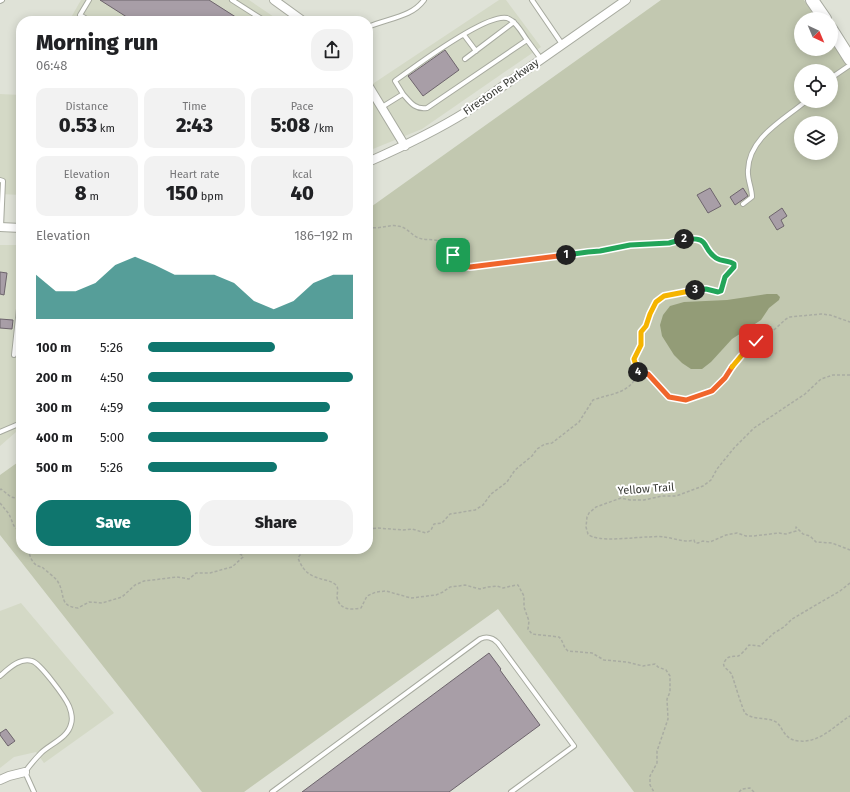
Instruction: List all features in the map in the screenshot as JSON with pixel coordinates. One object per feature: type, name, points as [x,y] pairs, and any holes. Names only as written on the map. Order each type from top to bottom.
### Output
[{"type":"main road","points":[[812,0],[820,12]]},
{"type":"main road","points":[[838,40],[850,59]]},
{"type":"street","points":[[274,0],[296,16]]},
{"type":"street","name":"Firestone Parkway","points":[[373,160],[405,146],[440,128],[466,112],[626,0]]},
{"type":"street","points":[[373,92],[405,146]]},
{"type":"street","points":[[0,227],[16,228]]},
{"type":"street","points":[[0,780],[8,776],[25,772]]},
{"type":"lane","points":[[82,16],[80,15],[89,0]]},
{"type":"lane","points":[[232,0],[257,16]]},
{"type":"lane","points":[[373,25],[410,12],[424,0]]},
{"type":"lane","points":[[532,0],[562,44]]},
{"type":"lane","points":[[527,40],[427,108],[422,109],[414,106],[403,94],[395,81],[442,46],[495,18],[506,18],[514,22],[541,59]]},
{"type":"lane","points":[[465,59],[514,22]]},
{"type":"lane","points":[[464,35],[476,51]]},
{"type":"lane","points":[[838,73],[850,65]]},
{"type":"lane","points":[[382,107],[403,94]]},
{"type":"lane","points":[[744,204],[752,197],[748,171],[749,160],[753,150],[769,131],[797,108]]},
{"type":"lane","points":[[0,180],[3,181],[0,227]]},
{"type":"lane","points":[[14,355],[16,338]]},
{"type":"lane","points":[[0,432],[16,425]]},
{"type":"lane","points":[[272,792],[480,639],[491,637],[498,643],[574,746],[511,792]]},
{"type":"lane","points":[[0,676],[20,662],[28,660],[36,662],[68,704],[71,712],[71,724],[69,730],[42,752],[25,772],[34,792]]},
{"type":"path","points":[[373,228],[400,226],[418,238],[440,241],[450,249],[453,255],[462,264],[470,267],[600,251],[630,245],[669,243],[682,239],[696,239],[704,242],[713,255],[717,258],[722,261],[732,262],[734,264],[734,267],[725,277],[722,290],[718,292],[706,289],[682,292],[664,296],[656,302],[646,326],[641,332],[641,345],[634,359],[638,372],[634,380],[626,389],[593,400],[579,422],[552,443],[545,444],[537,449],[532,456],[515,470],[507,482],[494,491],[479,508],[450,514],[442,523],[434,524],[431,530],[426,533],[412,529],[373,528]]},
{"type":"path","points":[[638,372],[648,374],[669,397],[686,400],[712,391],[725,378],[737,360],[751,344],[769,335],[790,317],[821,314],[830,315],[850,322]]},
{"type":"path","name":"Yellow Trail","points":[[850,375],[833,375],[821,379],[805,394],[754,428],[734,448],[717,469],[711,480],[703,486],[676,496],[662,496],[644,500],[630,500],[621,498],[613,500],[596,507],[591,511],[587,517],[586,524],[588,533],[590,536],[595,538],[614,540],[664,537],[683,541],[694,540],[695,543],[705,541],[710,542],[726,535],[736,533],[746,536],[779,533],[786,534],[796,532],[796,527],[803,534],[810,536],[816,542],[832,543],[850,550]]},
{"type":"path","points":[[0,490],[1,489],[11,497],[16,498]]},
{"type":"path","points":[[0,504],[16,528]]},
{"type":"path","points":[[30,554],[32,560],[38,567],[42,567],[57,580],[64,602],[69,606],[78,608],[89,602],[102,603],[122,597],[135,585],[144,581],[177,577],[189,579],[196,573],[210,573],[232,567],[243,556],[240,554]]},
{"type":"path","points":[[302,554],[298,558],[310,576],[335,584],[338,588],[337,597],[339,602],[342,606],[349,610],[362,608],[367,596],[376,592],[390,592],[411,598],[436,595],[450,587],[465,585],[480,589],[498,586],[503,588],[518,585],[523,594],[524,607],[529,621],[528,629],[532,634],[559,637],[568,651],[592,653],[604,660],[622,661],[643,666],[655,664],[666,670],[670,676],[670,692],[667,699],[669,714],[657,751],[657,762],[650,777],[651,788],[654,792]]},
{"type":"path","points":[[850,583],[840,591],[792,619],[760,646],[750,645],[739,655],[730,656],[723,663],[726,669],[732,673],[743,711],[749,716],[762,719],[766,718],[776,722],[785,736],[794,740],[800,741],[819,738],[850,716]]},
{"type":"path","points":[[739,792],[742,789],[750,788],[754,792]]},
{"type":"shaded area","points":[[81,0],[249,0],[273,16],[72,16]]},
{"type":"shaded area","points":[[499,0],[506,0],[541,47],[422,129],[373,149],[373,84]]},
{"type":"shaded area","points":[[661,0],[804,0],[812,12],[794,12],[794,56],[838,56],[838,51],[850,69],[850,792],[634,792],[498,609],[244,792],[202,792],[0,535],[0,475],[16,464],[16,554],[373,554],[373,205]]},
{"type":"shaded area","points":[[0,94],[16,95],[16,195],[0,194]]},
{"type":"shaded area","points":[[0,245],[16,245],[16,432],[0,446]]},
{"type":"shaded area","points":[[777,294],[780,297],[779,300],[769,308],[761,320],[732,339],[711,362],[702,369],[691,369],[682,363],[674,355],[662,336],[660,325],[663,315],[670,306],[684,302],[727,300]]},
{"type":"shaded area","points":[[21,603],[114,713],[44,763],[36,752],[14,757],[0,768],[0,611]]},
{"type":"building","points":[[100,0],[209,0],[234,16],[125,16]]},
{"type":"building","points":[[445,50],[459,70],[423,96],[408,76]]},
{"type":"building","points":[[710,188],[721,206],[708,213],[697,195]]},
{"type":"building","points":[[743,188],[748,196],[735,205],[730,197]]},
{"type":"building","points":[[782,208],[787,216],[781,220],[784,226],[777,230],[769,217]]},
{"type":"building","points":[[0,272],[7,273],[4,295],[0,294]]},
{"type":"building","points":[[0,319],[13,320],[12,329],[0,328]]},
{"type":"building","points":[[489,653],[540,725],[449,792],[302,792]]},
{"type":"building","points":[[6,729],[15,741],[8,746],[0,735],[0,733]]},
{"type":"route","points":[[453,255],[462,264],[470,267],[481,264],[600,251],[630,245],[661,244],[682,239],[700,240],[707,245],[713,255],[722,261],[732,262],[734,267],[725,277],[721,291],[718,292],[701,289],[682,292],[664,296],[656,302],[646,326],[640,335],[641,345],[634,359],[637,364],[636,370],[642,374],[648,374],[669,397],[686,400],[712,391],[721,383],[737,360],[751,344],[756,341]]}]
